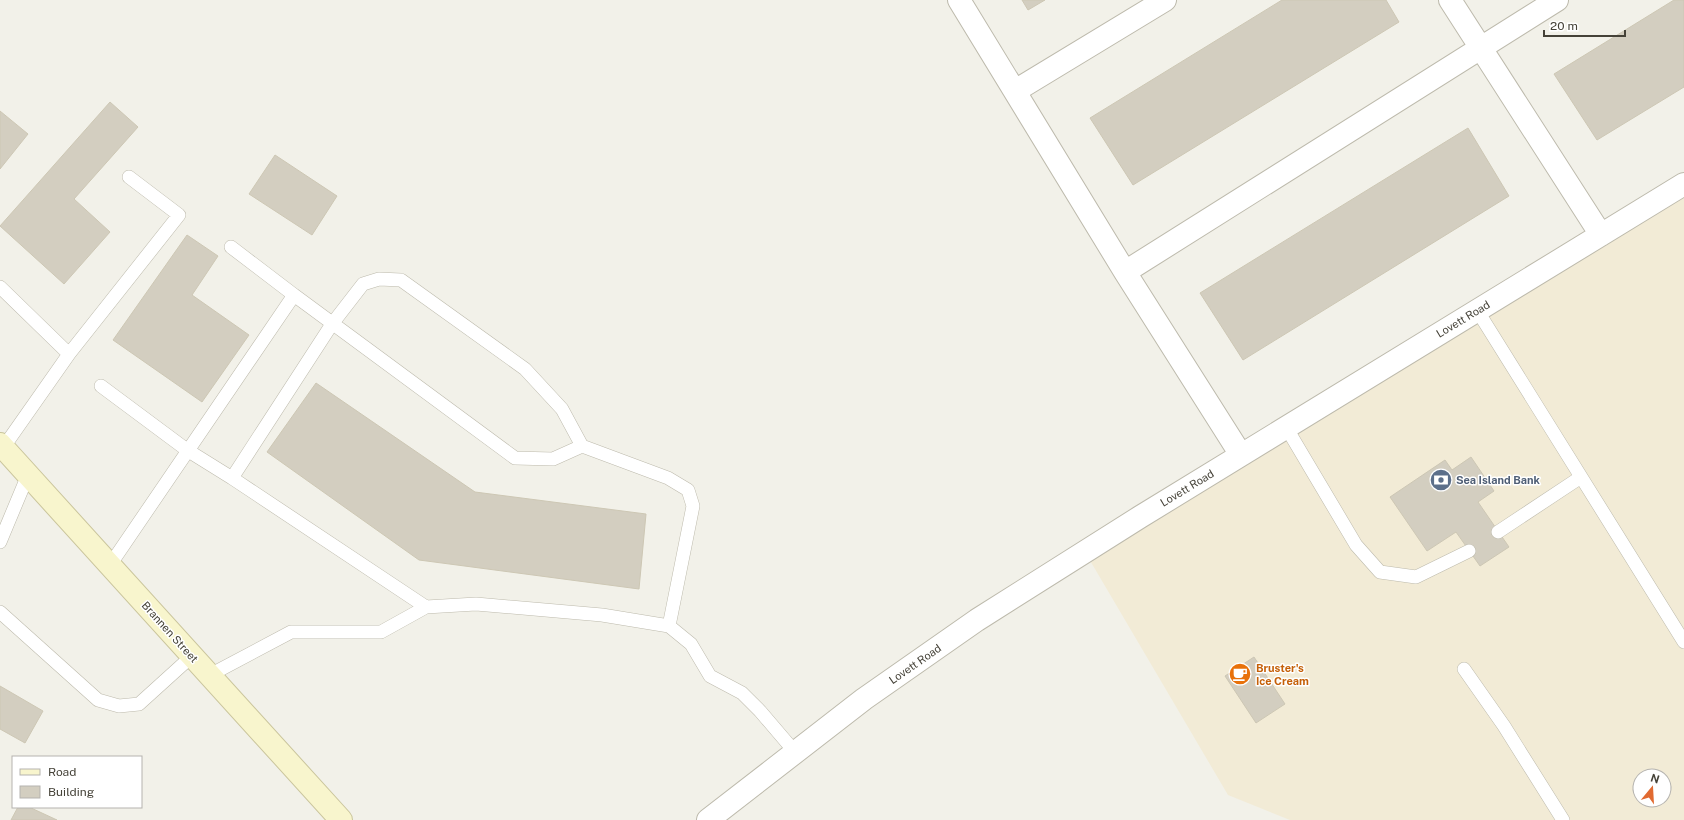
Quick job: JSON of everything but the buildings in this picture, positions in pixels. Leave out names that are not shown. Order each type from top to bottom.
[{"type":"street","points":[[959,0],[1125,272],[1241,455]]},
{"type":"street","points":[[1015,91],[1165,0]]},
{"type":"street","points":[[1450,0],[1601,235]]},
{"type":"street","points":[[1125,272],[1557,0]]},
{"type":"street","name":"Lovett Road","points":[[708,820],[864,699],[977,620],[1286,427],[1684,184]]},
{"type":"street","name":"Brannen Street","points":[[2,446],[341,820]]},
{"type":"lane","points":[[2,446],[70,354],[179,215],[129,177]]},
{"type":"lane","points":[[231,247],[332,324],[515,458],[553,459],[582,446]]},
{"type":"lane","points":[[232,478],[332,324],[363,284],[379,279],[401,280],[525,369],[562,409],[582,446],[668,478],[688,490],[693,506],[669,626]]},
{"type":"lane","points":[[0,287],[70,354]]},
{"type":"lane","points":[[110,565],[294,295]]},
{"type":"lane","points":[[1477,310],[1684,642]]},
{"type":"lane","points":[[101,386],[187,450],[232,478],[426,607]]},
{"type":"lane","points":[[1286,427],[1356,545],[1380,572],[1416,577],[1469,551]]},
{"type":"lane","points":[[0,542],[28,475]]},
{"type":"lane","points":[[1498,532],[1581,477]]},
{"type":"lane","points":[[210,675],[291,632],[381,632],[426,607],[476,604],[602,615],[669,626],[691,644],[710,676],[742,693],[760,711],[795,752]]},
{"type":"lane","points":[[0,612],[98,700],[119,706],[139,704],[192,656]]},
{"type":"lane","points":[[1464,669],[1504,726],[1563,820]]},
{"type":"shaded area","points":[[1684,184],[1684,820],[1290,820],[1228,795],[1085,552]]},
{"type":"place","name":"Sea Island Bank","points":[[1441,480]]},
{"type":"place","name":"Bruster's Ice Cream","points":[[1240,674]]}]
